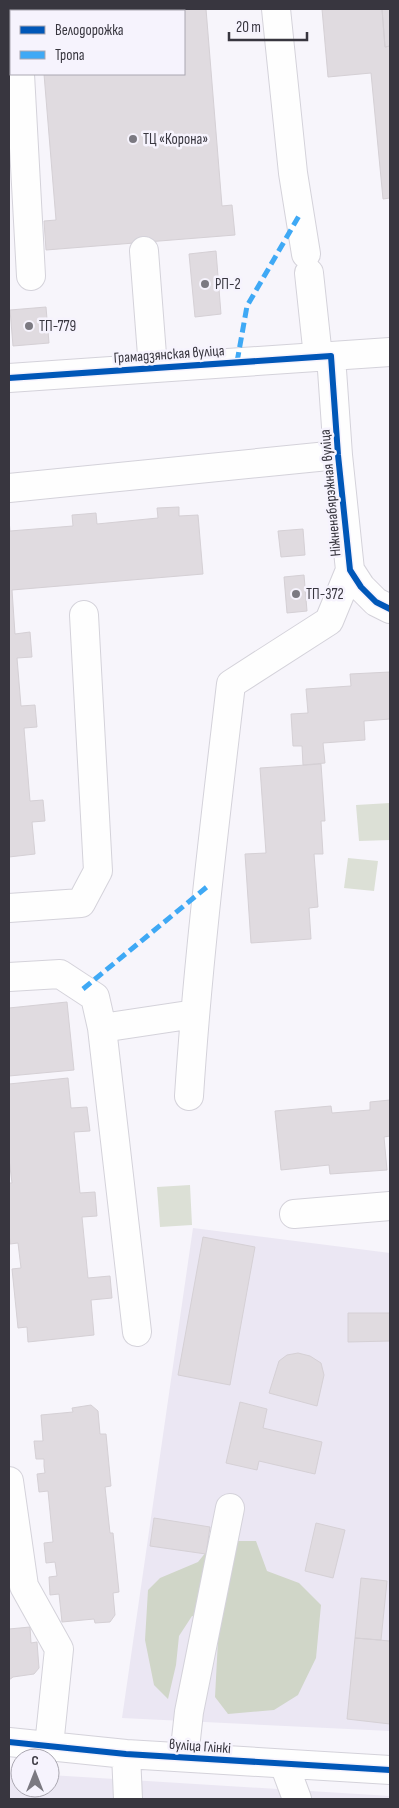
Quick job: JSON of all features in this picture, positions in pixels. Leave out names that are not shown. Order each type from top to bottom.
[{"type":"street","name":"Ніжненабярэжная вуліца","points":[[276,9],[293,173],[325,356],[350,570],[360,587],[376,602],[390,609]]},
{"type":"street","points":[[20,75],[31,276]]},
{"type":"street","points":[[144,251],[153,368]]},
{"type":"street","name":"Грамадзянская вуліца","points":[[9,378],[390,352]]},
{"type":"street","points":[[9,488],[338,455]]},
{"type":"street","points":[[189,1096],[195,1014],[231,684],[330,621],[350,570]]},
{"type":"street","points":[[9,908],[80,903],[98,871],[84,615]]},
{"type":"street","points":[[9,977],[60,974],[95,997],[102,1028],[137,1332]]},
{"type":"street","points":[[102,1028],[195,1014]]},
{"type":"street","points":[[294,1214],[390,1206]]},
{"type":"street","points":[[9,1481],[16,1587],[59,1649],[49,1746]]},
{"type":"street","points":[[184,1757],[189,1712],[230,1508]]},
{"type":"street","name":"вуліца Глінкі","points":[[9,1742],[126,1754],[390,1770]]},
{"type":"street","points":[[126,1754],[128,1799]]},
{"type":"street","points":[[284,1764],[297,1799]]},
{"type":"shaded area","points":[[390,803],[390,840],[359,841],[356,805]]},
{"type":"shaded area","points":[[348,858],[378,861],[374,891],[344,888]]},
{"type":"shaded area","points":[[190,1185],[192,1225],[160,1227],[157,1187]]},
{"type":"shaded area","points":[[193,1228],[390,1253],[390,1731],[122,1718]]},
{"type":"shaded area","points":[[215,1541],[256,1541],[267,1571],[299,1583],[321,1605],[316,1658],[298,1695],[274,1710],[228,1714],[215,1697],[219,1621],[192,1616],[179,1636],[176,1665],[168,1699],[154,1685],[145,1640],[148,1590],[160,1578],[198,1562]]},
{"type":"shaded area","points":[[9,1773],[10,1798],[60,1798],[60,1776],[390,1796],[390,1799],[9,1799]]},
{"type":"building","name":"ТЦ «Корона»","points":[[206,9],[222,206],[232,205],[235,235],[46,250],[44,221],[56,220],[44,75],[185,75],[185,10],[57,10]]},
{"type":"building","points":[[322,9],[382,9],[385,47],[390,46],[390,198],[383,199],[371,73],[328,77]]},
{"type":"building","points":[[382,9],[390,9],[390,46],[385,47]]},
{"type":"building","name":"РП-2","points":[[216,251],[221,314],[195,317],[189,254]]},
{"type":"building","name":"ТП-779","points":[[46,307],[49,343],[13,346],[10,310]]},
{"type":"building","points":[[179,507],[179,516],[198,515],[203,574],[12,590],[15,634],[30,632],[32,657],[17,658],[21,706],[35,705],[37,727],[24,728],[30,801],[43,800],[45,821],[32,822],[35,854],[9,857],[9,520],[10,531],[73,526],[72,515],[96,513],[97,524],[158,518],[157,508]]},
{"type":"building","points":[[303,529],[305,555],[281,557],[278,531]]},
{"type":"building","name":"ТП-372","points":[[304,575],[307,611],[287,613],[284,577]]},
{"type":"building","points":[[390,672],[390,719],[364,721],[365,740],[323,743],[325,763],[303,765],[302,746],[293,746],[291,714],[308,713],[306,689],[351,686],[350,674]]},
{"type":"building","points":[[321,764],[325,821],[321,821],[323,854],[314,854],[318,907],[309,908],[311,939],[251,943],[245,854],[266,853],[260,768]]},
{"type":"building","points":[[67,1002],[74,1070],[9,1076],[9,1008]]},
{"type":"building","points":[[68,1078],[71,1108],[87,1107],[90,1131],[74,1132],[80,1193],[95,1192],[97,1216],[82,1217],[88,1278],[110,1276],[112,1298],[91,1300],[94,1335],[28,1342],[27,1327],[18,1328],[12,1269],[21,1268],[18,1243],[10,1244],[9,1231],[9,1183],[12,1183],[9,1159],[9,1084]]},
{"type":"building","points":[[390,1100],[390,1136],[384,1137],[387,1170],[330,1174],[329,1165],[281,1170],[275,1111],[331,1106],[332,1113],[370,1110],[370,1102]]},
{"type":"building","points":[[203,1237],[255,1247],[230,1385],[178,1375]]},
{"type":"building","points":[[348,1313],[390,1313],[390,1341],[348,1342]]},
{"type":"building","points":[[298,1353],[310,1356],[321,1363],[324,1375],[317,1406],[269,1393],[279,1361],[287,1355]]},
{"type":"building","points":[[240,1402],[267,1409],[263,1428],[322,1442],[315,1474],[259,1461],[257,1470],[226,1463]]},
{"type":"building","points":[[91,1405],[98,1411],[100,1434],[106,1434],[111,1486],[105,1487],[110,1533],[113,1533],[119,1592],[113,1593],[115,1615],[110,1622],[95,1623],[94,1619],[62,1622],[59,1594],[50,1595],[49,1577],[57,1576],[55,1562],[46,1563],[44,1543],[53,1542],[48,1491],[39,1492],[37,1474],[45,1473],[44,1459],[36,1459],[34,1441],[43,1441],[41,1415],[73,1412],[72,1408]]},
{"type":"building","points":[[154,1518],[210,1527],[206,1554],[150,1546]]},
{"type":"building","points":[[316,1523],[345,1530],[333,1578],[305,1571]]},
{"type":"building","points":[[361,1578],[387,1581],[381,1640],[355,1638]]},
{"type":"building","points":[[30,1627],[31,1643],[37,1642],[39,1668],[34,1674],[13,1677],[9,1680],[9,1629]]},
{"type":"building","points":[[355,1638],[390,1641],[390,1724],[347,1719]]},
{"type":"marked path","points":[[237,362],[247,306],[300,214]]},
{"type":"marked path","points":[[83,989],[208,886]]},
{"type":"cycle path","points":[[9,378],[331,356],[338,455],[350,570],[361,587],[376,602],[390,609]]},
{"type":"cycle path","points":[[9,1742],[126,1754],[390,1770]]},
{"type":"place","name":"ТЦ «Корона»","points":[[133,139]]},
{"type":"place","name":"РП-2","points":[[205,284]]},
{"type":"place","name":"ТП-779","points":[[29,326]]},
{"type":"place","name":"ТП-372","points":[[296,594]]}]
